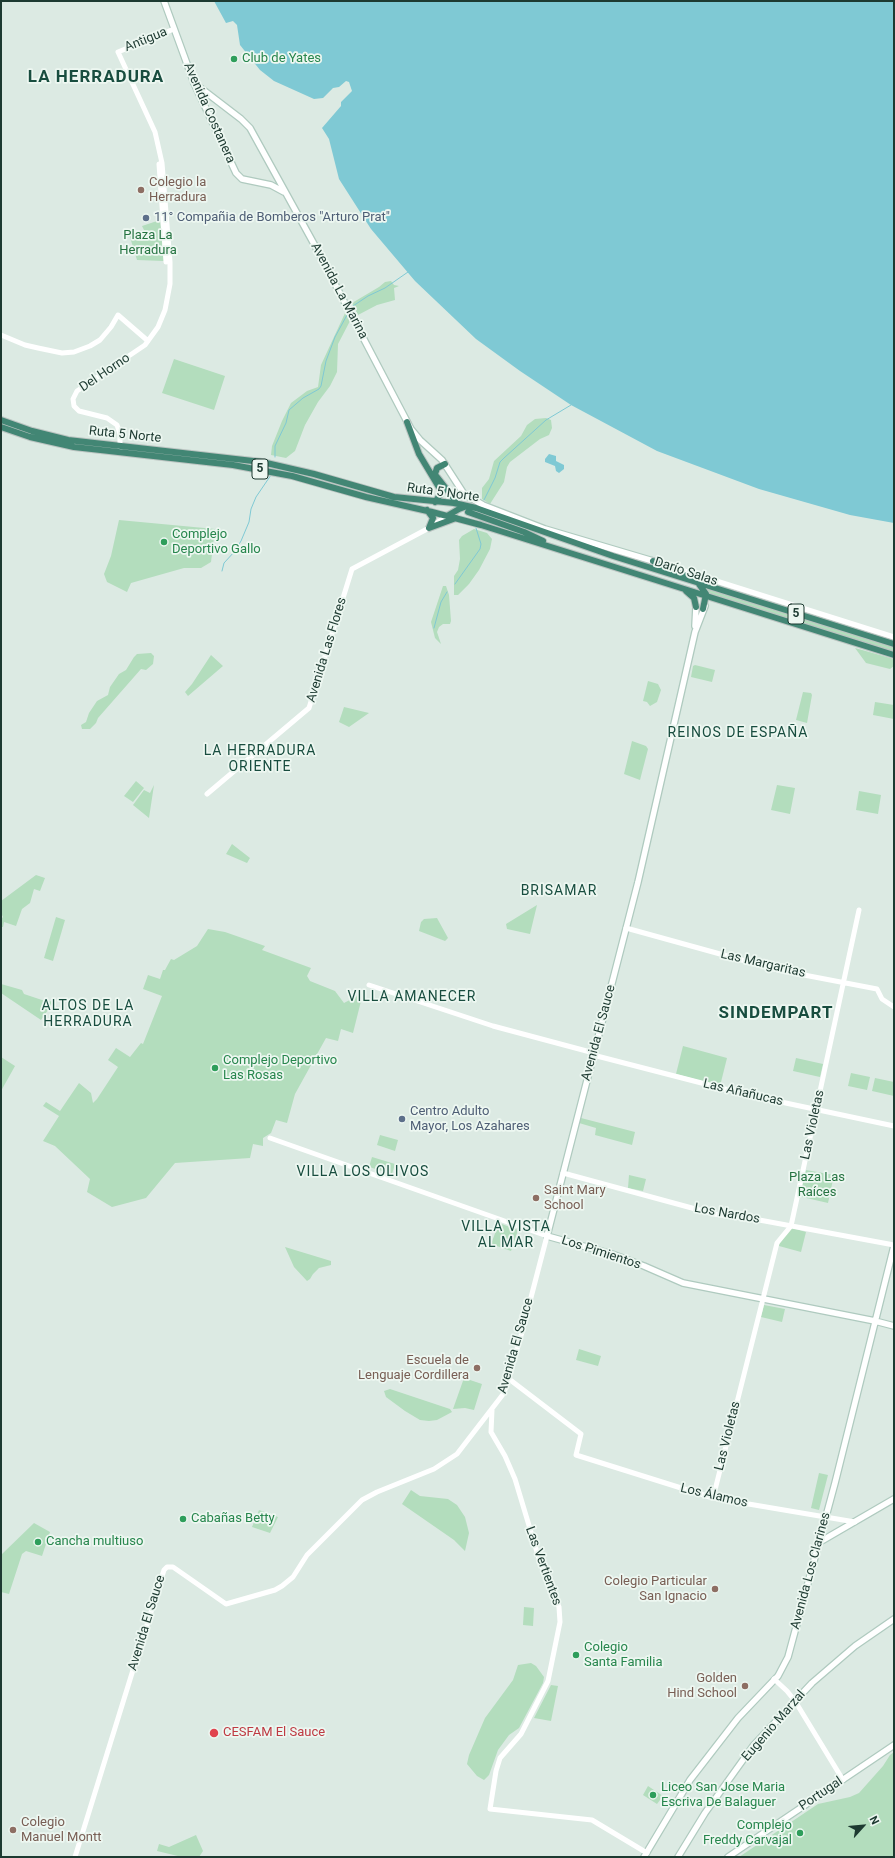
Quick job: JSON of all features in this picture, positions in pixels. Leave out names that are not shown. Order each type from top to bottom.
[{"type":"highway","name":"Ruta 5 Norte","points":[[1,420],[58,438],[120,450],[260,469],[300,478],[374,499],[427,510],[894,654]]},
{"type":"highway","points":[[407,422],[419,454],[440,489],[439,497],[435,502]]},
{"type":"highway","name":"Ruta 5 Norte","points":[[1,427],[56,444],[262,462],[314,474],[385,495],[435,502],[468,509],[542,529],[603,553],[894,644]]},
{"type":"highway","points":[[413,436],[435,474],[455,500]]},
{"type":"highway","points":[[435,474],[437,468],[445,464]]},
{"type":"highway","points":[[447,516],[459,509],[468,509],[524,532],[559,550]]},
{"type":"highway","points":[[427,510],[433,520],[429,528]]},
{"type":"highway","points":[[429,528],[447,520],[457,518]]},
{"type":"highway","points":[[653,561],[698,583],[704,589],[706,596],[704,607]]},
{"type":"highway","points":[[683,589],[694,598],[696,607]]},
{"type":"highway","points":[[704,607],[712,601],[719,600]]},
{"type":"main road","name":"Avenida Costanera","points":[[164,1],[194,83],[236,173],[242,179],[267,184],[285,194]]},
{"type":"main road","name":"Avenida La Marina","points":[[194,83],[246,123],[347,306],[407,422],[417,437],[445,464],[462,491],[479,504]]},
{"type":"main road","points":[[267,184],[273,182],[276,178]]},
{"type":"main road","name":"Darío Salas","points":[[479,504],[542,529],[653,561]]},
{"type":"main road","name":"Avenida El Sauce","points":[[695,632],[696,607]]},
{"type":"main road","name":"Avenida El Sauce","points":[[547,1236],[626,928],[695,632],[704,607]]},
{"type":"main road","name":"Los Pimientos","points":[[547,1236],[612,1254],[683,1283],[875,1320],[894,1326]]},
{"type":"main road","name":"Avenida Los Clarines","points":[[645,1855],[690,1780],[738,1718],[774,1679],[788,1657],[894,1246]]},
{"type":"main road","points":[[818,1543],[894,1499]]},
{"type":"main road","name":"Eugenio Marzal","points":[[678,1857],[704,1813],[753,1746],[794,1701],[840,1658],[894,1619]]},
{"type":"main road","name":"Portugal","points":[[728,1857],[894,1745]]},
{"type":"street","name":"Antigua","points":[[118,52],[174,29]]},
{"type":"street","name":"Del Horno","points":[[118,52],[155,132],[160,156],[167,297],[161,322],[148,341],[136,351],[77,391],[73,397],[73,404],[79,411],[107,418],[116,425],[120,434],[120,450]]},
{"type":"street","points":[[1,335],[25,345],[62,353],[74,352],[100,340],[111,327],[118,315],[148,341]]},
{"type":"street","name":"Avenida Las Flores","points":[[207,794],[309,708],[352,569],[429,528],[447,516]]},
{"type":"street","name":"Darío Salas","points":[[653,561],[894,637]]},
{"type":"street","name":"Las Violetas","points":[[713,1498],[777,1243],[791,1226],[859,910]]},
{"type":"street","name":"Las Margaritas","points":[[626,928],[764,966],[877,989],[885,1002],[894,1007]]},
{"type":"street","name":"Las Añañucas","points":[[369,985],[493,1026],[593,1054],[748,1095],[894,1126]]},
{"type":"street","name":"Los Pimientos","points":[[270,1138],[547,1236]]},
{"type":"street","name":"Los Nardos","points":[[563,1173],[702,1211],[791,1226],[894,1246]]},
{"type":"street","name":"Avenida El Sauce","points":[[75,1857],[164,1570],[169,1567],[173,1567],[226,1604],[278,1588],[293,1577],[307,1555],[358,1504],[377,1492],[434,1469],[457,1454],[504,1393],[547,1236]]},
{"type":"street","name":"Los Álamos","points":[[509,1379],[581,1434],[576,1455],[713,1498],[855,1522]]},
{"type":"street","name":"Las Vertientes","points":[[492,1410],[491,1432],[505,1456],[515,1479],[540,1562],[559,1607],[560,1622],[548,1681],[521,1734],[500,1758],[496,1771],[490,1809],[592,1820],[645,1855]]},
{"type":"street","points":[[774,1679],[787,1691],[794,1701],[843,1780]]},
{"type":"green space","name":"Plaza La Herradura","points":[[160,220],[164,261],[137,260],[129,234],[144,230],[142,226]]},
{"type":"green space","points":[[391,281],[394,285],[399,286],[394,288],[395,300],[377,305],[358,315],[352,303],[385,282]]},
{"type":"green space","points":[[346,311],[350,321],[338,344],[337,372],[330,386],[318,402],[305,425],[295,451],[286,458],[271,455],[272,446],[291,403],[307,391],[318,387],[321,365]]},
{"type":"green space","points":[[174,359],[225,376],[214,410],[162,393]]},
{"type":"green space","points":[[546,418],[551,420],[552,428],[549,435],[540,439],[510,462],[507,467],[504,482],[490,504],[482,499],[482,488],[489,479],[494,461],[521,436],[527,425],[535,419]]},
{"type":"green space","name":"Complejo Deportivo Gallo","points":[[119,520],[215,529],[211,562],[201,568],[184,568],[131,583],[127,592],[107,582],[104,574],[111,556]]},
{"type":"green space","points":[[474,529],[487,533],[492,539],[490,549],[479,570],[469,584],[458,595],[454,595],[454,576],[458,570],[460,559],[459,540],[462,536]]},
{"type":"green space","points":[[443,586],[446,586],[449,595],[451,621],[450,624],[443,624],[439,627],[437,632],[441,644],[435,638],[431,622]]},
{"type":"green space","points":[[705,588],[894,647],[894,652],[708,594]]},
{"type":"green space","points":[[855,648],[894,659],[894,666],[890,669],[866,663]]},
{"type":"green space","points":[[151,653],[154,656],[153,664],[146,670],[141,669],[90,729],[82,729],[81,725],[86,722],[89,713],[97,701],[108,695],[110,687],[119,674],[126,670],[134,657],[137,654]]},
{"type":"green space","points":[[211,655],[223,666],[188,696],[185,692]]},
{"type":"green space","points":[[695,665],[715,670],[712,682],[691,677],[693,666]]},
{"type":"green space","points":[[648,681],[658,684],[661,690],[657,702],[650,706],[647,702],[643,701]]},
{"type":"green space","points":[[803,692],[811,693],[812,695],[807,723],[796,720]]},
{"type":"green space","points":[[875,702],[894,705],[894,719],[873,715]]},
{"type":"green space","points":[[344,707],[369,713],[349,727],[339,722]]},
{"type":"green space","points":[[632,741],[646,746],[648,749],[640,780],[624,774]]},
{"type":"green space","points":[[136,781],[144,788],[133,802],[124,796]]},
{"type":"green space","points":[[154,785],[149,818],[133,805],[144,790],[150,793]]},
{"type":"green space","points":[[777,785],[795,788],[790,814],[771,810]]},
{"type":"green space","points":[[859,791],[881,795],[878,814],[856,810]]},
{"type":"green space","points":[[232,844],[250,858],[247,863],[226,854]]},
{"type":"green space","points":[[36,875],[45,878],[40,891],[34,889],[30,903],[22,909],[16,926],[4,922],[3,927],[1,927],[1,919],[3,917],[1,913],[1,901]]},
{"type":"green space","points":[[537,905],[530,934],[507,929],[506,924]]},
{"type":"green space","points":[[56,917],[65,920],[53,961],[44,958]]},
{"type":"green space","points":[[437,918],[448,938],[445,941],[419,931],[421,922],[424,919]]},
{"type":"green space","name":"Complejo Deportivo Las Rosas","points":[[208,929],[225,932],[265,946],[262,950],[311,968],[307,976],[310,981],[335,991],[344,1003],[363,993],[353,1033],[341,1029],[338,1041],[326,1038],[295,1094],[287,1123],[276,1120],[271,1133],[263,1138],[263,1146],[253,1144],[250,1158],[175,1163],[146,1198],[112,1207],[87,1192],[90,1179],[55,1146],[43,1141],[59,1116],[43,1106],[46,1102],[60,1111],[79,1083],[91,1093],[93,1103],[97,1099],[118,1067],[108,1060],[116,1048],[130,1057],[141,1043],[143,1044],[162,996],[143,989],[148,975],[160,979],[163,970],[165,970],[171,959],[174,960],[197,946]]},
{"type":"green space","points":[[1,984],[22,990],[24,994],[48,1002],[55,1000],[41,1020],[1,993]]},
{"type":"green space","points":[[683,1046],[727,1058],[720,1086],[676,1074]]},
{"type":"green space","points":[[1,1057],[15,1066],[1,1091]]},
{"type":"green space","points":[[796,1058],[823,1064],[820,1077],[793,1071]]},
{"type":"green space","points":[[851,1073],[870,1077],[867,1090],[848,1086]]},
{"type":"green space","points":[[875,1078],[894,1082],[894,1096],[872,1091]]},
{"type":"green space","points":[[581,1118],[635,1132],[632,1145],[595,1135],[596,1128],[579,1123]]},
{"type":"green space","points":[[380,1135],[398,1140],[395,1151],[377,1145]]},
{"type":"green space","points":[[372,1157],[395,1164],[392,1174],[369,1167]]},
{"type":"green space","name":"Plaza Las Raíces","points":[[806,1170],[834,1175],[828,1203],[802,1197],[800,1194]]},
{"type":"green space","points":[[629,1175],[646,1179],[643,1191],[628,1188]]},
{"type":"green space","points":[[499,1223],[518,1230],[511,1251],[491,1244]]},
{"type":"green space","points":[[792,1228],[806,1232],[801,1252],[779,1246],[780,1241]]},
{"type":"green space","points":[[285,1247],[331,1261],[331,1265],[319,1268],[307,1281],[294,1267]]},
{"type":"green space","points":[[764,1305],[785,1309],[782,1322],[761,1317]]},
{"type":"green space","points":[[579,1349],[601,1356],[598,1366],[576,1360]]},
{"type":"green space","points":[[464,1378],[482,1384],[474,1410],[465,1408],[453,1409]]},
{"type":"green space","points":[[390,1389],[450,1409],[452,1412],[437,1420],[420,1420],[386,1397],[384,1391]]},
{"type":"green space","points":[[819,1473],[828,1475],[819,1510],[811,1508]]},
{"type":"green space","points":[[411,1490],[420,1496],[448,1499],[457,1505],[465,1517],[469,1533],[465,1551],[454,1540],[402,1504]]},
{"type":"green space","points":[[259,1510],[278,1517],[270,1533],[252,1527]]},
{"type":"green space","points":[[34,1523],[50,1532],[42,1556],[26,1551],[22,1554],[9,1594],[1,1592],[1,1555]]},
{"type":"green space","points":[[524,1607],[534,1608],[533,1626],[523,1625]]},
{"type":"green space","points":[[531,1663],[536,1666],[544,1677],[543,1683],[519,1728],[509,1735],[498,1750],[489,1775],[484,1780],[477,1776],[467,1764],[469,1755],[485,1718],[513,1680],[518,1665]]},
{"type":"green space","points":[[551,1685],[558,1686],[551,1721],[534,1718]]},
{"type":"green space","points":[[894,1752],[894,1857],[739,1857],[818,1804],[850,1797],[859,1793]]},
{"type":"green space","name":"Liceo San Jose Maria Escriva De Balaguer","points":[[648,1786],[663,1796],[657,1804],[643,1795]]},
{"type":"green space","points":[[196,1835],[203,1851],[199,1857],[182,1857],[157,1851],[159,1844],[169,1847]]},
{"type":"water","points":[[214,1],[894,1],[894,523],[850,515],[759,489],[657,451],[571,405],[476,339],[415,281],[371,229],[339,179],[329,139],[322,128],[341,106],[341,102],[352,91],[349,82],[346,81],[339,87],[333,88],[323,98],[314,99],[274,81],[260,70],[240,45],[237,25],[233,21],[226,23]]},
{"type":"water","points":[[549,454],[556,456],[556,461],[564,465],[564,469],[559,473],[556,471],[555,466],[545,462],[545,459]]},
{"type":"waterway","points":[[353,306],[368,296],[385,288],[408,272]]},
{"type":"waterway","points":[[275,457],[275,446],[286,423],[289,410],[321,386],[326,361],[335,337],[347,315]]},
{"type":"waterway","points":[[484,500],[495,478],[500,462],[546,420],[571,405]]},
{"type":"waterway","points":[[222,571],[224,563],[235,551],[241,541],[249,522],[251,509],[256,497],[271,475]]},
{"type":"waterway","points":[[455,584],[480,549],[481,544],[476,528]]},
{"type":"waterway","points":[[434,628],[441,602],[447,592]]},
{"type":"place","name":"Club de Yates","points":[[234,59]]},
{"type":"place","name":"Colegio la Herradura","points":[[141,190]]},
{"type":"place","name":"11° Compañia de Bomberos \"Arturo Prat\"","points":[[146,218]]},
{"type":"place","name":"Complejo Deportivo Gallo","points":[[164,542]]},
{"type":"place","name":"Complejo Deportivo Las Rosas","points":[[215,1068]]},
{"type":"place","name":"Centro Adulto Mayor, Los Azahares","points":[[402,1119]]},
{"type":"place","name":"Saint Mary School","points":[[536,1198]]},
{"type":"place","name":"Escuela de Lenguaje Cordillera","points":[[477,1368]]},
{"type":"place","name":"Cabañas Betty","points":[[183,1519]]},
{"type":"place","name":"Cancha multiuso","points":[[38,1542]]},
{"type":"place","name":"Colegio Particular San Ignacio","points":[[715,1589]]},
{"type":"place","name":"Colegio Santa Familia","points":[[576,1655]]},
{"type":"place","name":"Golden Hind School","points":[[745,1686]]},
{"type":"place","name":"CESFAM El Sauce","points":[[214,1733]]},
{"type":"place","name":"Liceo San Jose Maria Escriva De Balaguer","points":[[653,1795]]},
{"type":"place","name":"Colegio Manuel Montt","points":[[13,1830]]},
{"type":"place","name":"Complejo Freddy Carvajal","points":[[800,1833]]},
{"type":"district","name":"LA HERRADURA","points":[[96,78]]},
{"type":"district","name":"REINOS DE ESPAÑA","points":[[738,733]]},
{"type":"district","name":"LA HERRADURA ORIENTE","points":[[260,760]]},
{"type":"district","name":"BRISAMAR","points":[[559,891]]},
{"type":"district","name":"VILLA AMANECER","points":[[412,997]]},
{"type":"district","name":"ALTOS DE LA HERRADURA","points":[[88,1014]]},
{"type":"district","name":"SINDEMPART","points":[[776,1014]]},
{"type":"district","name":"VILLA LOS OLIVOS","points":[[363,1172]]},
{"type":"district","name":"VILLA VISTA AL MAR","points":[[506,1236]]}]
